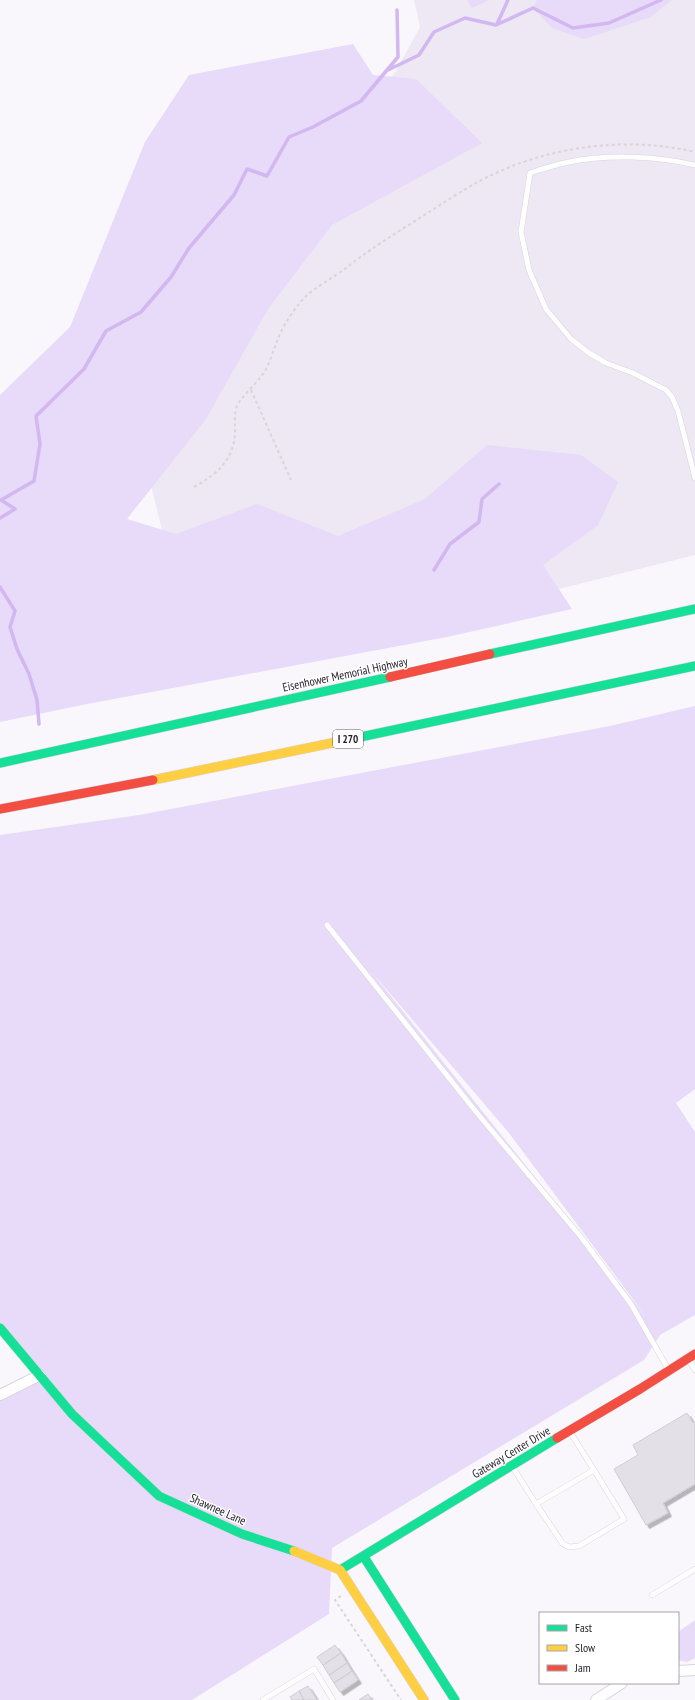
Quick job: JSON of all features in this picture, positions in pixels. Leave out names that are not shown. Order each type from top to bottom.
[{"type":"main road","name":"Eisenhower Memorial Highway","points":[[0,763],[695,609]]},
{"type":"main road","name":"I 270","points":[[0,809],[148,782],[695,666]]},
{"type":"main road","name":"Shawnee Lane","points":[[0,1328],[72,1414],[159,1496],[242,1534],[296,1552],[340,1570]]},
{"type":"main road","name":"Gateway Center Drive","points":[[340,1570],[364,1557],[692,1356]]},
{"type":"main road","points":[[364,1557],[455,1700]]},
{"type":"main road","points":[[340,1570],[424,1700]]},
{"type":"street","points":[[0,1395],[40,1375]]},
{"type":"street","points":[[679,1671],[695,1670]]},
{"type":"street","points":[[596,1700],[620,1684]]},
{"type":"lane","points":[[695,165],[656,159],[605,158],[569,162],[530,172],[521,232],[529,270],[546,309],[570,339],[606,363],[633,373],[666,390],[672,398],[678,411],[695,478]]},
{"type":"lane","points":[[327,925],[472,1107],[581,1237],[632,1304],[669,1370]]},
{"type":"lane","points":[[692,1356],[695,1370]]},
{"type":"lane","points":[[512,1465],[563,1544],[569,1547],[579,1546],[624,1519],[570,1431]]},
{"type":"lane","points":[[536,1504],[594,1470]]},
{"type":"lane","points":[[652,1595],[695,1569]]},
{"type":"lane","points":[[263,1700],[314,1669],[332,1700]]},
{"type":"path","points":[[194,487],[209,479],[225,464],[234,446],[235,416],[238,404],[266,370],[277,338],[288,320],[305,297],[336,276],[365,252],[477,182],[514,165],[573,149],[609,145],[645,144],[695,152]]},
{"type":"path","points":[[251,389],[291,480]]},
{"type":"shaded area","points":[[414,0],[695,0],[695,555],[199,679],[140,441],[303,217],[397,69],[420,27]]},
{"type":"shaded area","points":[[467,0],[489,0],[472,8]]},
{"type":"shaded area","points":[[537,0],[672,0],[651,17],[584,39],[552,28],[533,8]]},
{"type":"shaded area","points":[[353,44],[373,75],[416,79],[482,143],[332,225],[268,309],[206,419],[127,519],[176,534],[257,504],[338,536],[425,499],[487,445],[581,455],[618,482],[598,525],[543,565],[572,609],[447,637],[82,705],[0,722],[0,395],[70,327],[145,142],[189,75]]},
{"type":"shaded area","points":[[695,706],[695,1089],[676,1103],[695,1132],[695,1315],[660,1335],[644,1360],[332,1548],[329,1614],[192,1700],[0,1700],[0,1395],[39,1375],[0,1328],[0,835],[139,815],[610,726]],"holes":[[[370,970],[509,1133],[647,1318]]]},
{"type":"shaded area","points":[[695,1620],[695,1658],[687,1662],[679,1660],[679,1631]]},
{"type":"building","points":[[687,1413],[693,1423],[695,1422],[695,1484],[663,1503],[668,1513],[646,1525],[614,1469],[638,1455],[633,1445]]},
{"type":"building","points":[[335,1645],[341,1653],[323,1665],[317,1657]]},
{"type":"building","points":[[341,1653],[347,1663],[329,1675],[323,1665]]},
{"type":"building","points":[[347,1663],[352,1671],[334,1683],[329,1675]]},
{"type":"building","points":[[352,1671],[358,1680],[340,1692],[334,1683]]},
{"type":"building","points":[[308,1686],[317,1700],[304,1700],[299,1691]]},
{"type":"building","points":[[299,1691],[304,1700],[292,1700],[290,1697]]},
{"type":"building","points":[[368,1694],[372,1700],[359,1700]]},
{"type":"waterway","points":[[497,24],[508,0]]},
{"type":"waterway","points":[[388,70],[419,55],[434,32],[465,18],[496,25],[533,8],[573,28],[609,23],[661,0]]},
{"type":"waterway","points":[[0,518],[15,509],[1,500],[34,481],[40,444],[36,416],[84,369],[106,331],[141,312],[171,277],[189,248],[234,195],[247,169],[267,176],[289,137],[313,127],[361,101],[398,57],[397,10]]},
{"type":"waterway","points":[[434,570],[450,544],[479,522],[482,499],[499,484]]},
{"type":"waterway","points":[[0,587],[15,611],[10,627],[17,649],[29,674],[37,700],[39,724]]},
{"type":"traffic: fast","points":[[490,654],[695,609]]},
{"type":"traffic: fast","points":[[351,739],[695,666]]},
{"type":"traffic: fast","points":[[0,763],[390,677]]},
{"type":"traffic: fast","points":[[0,1328],[72,1414],[159,1496],[242,1534],[294,1551]]},
{"type":"traffic: fast","points":[[340,1570],[557,1438]]},
{"type":"traffic: fast","points":[[364,1557],[455,1700]]},
{"type":"traffic: slow","points":[[153,780],[351,739]]},
{"type":"traffic: slow","points":[[294,1551],[340,1570],[424,1700]]},
{"type":"traffic: jam","points":[[390,677],[490,654]]},
{"type":"traffic: jam","points":[[0,809],[153,780]]},
{"type":"traffic: jam","points":[[557,1438],[640,1389],[695,1354]]}]
